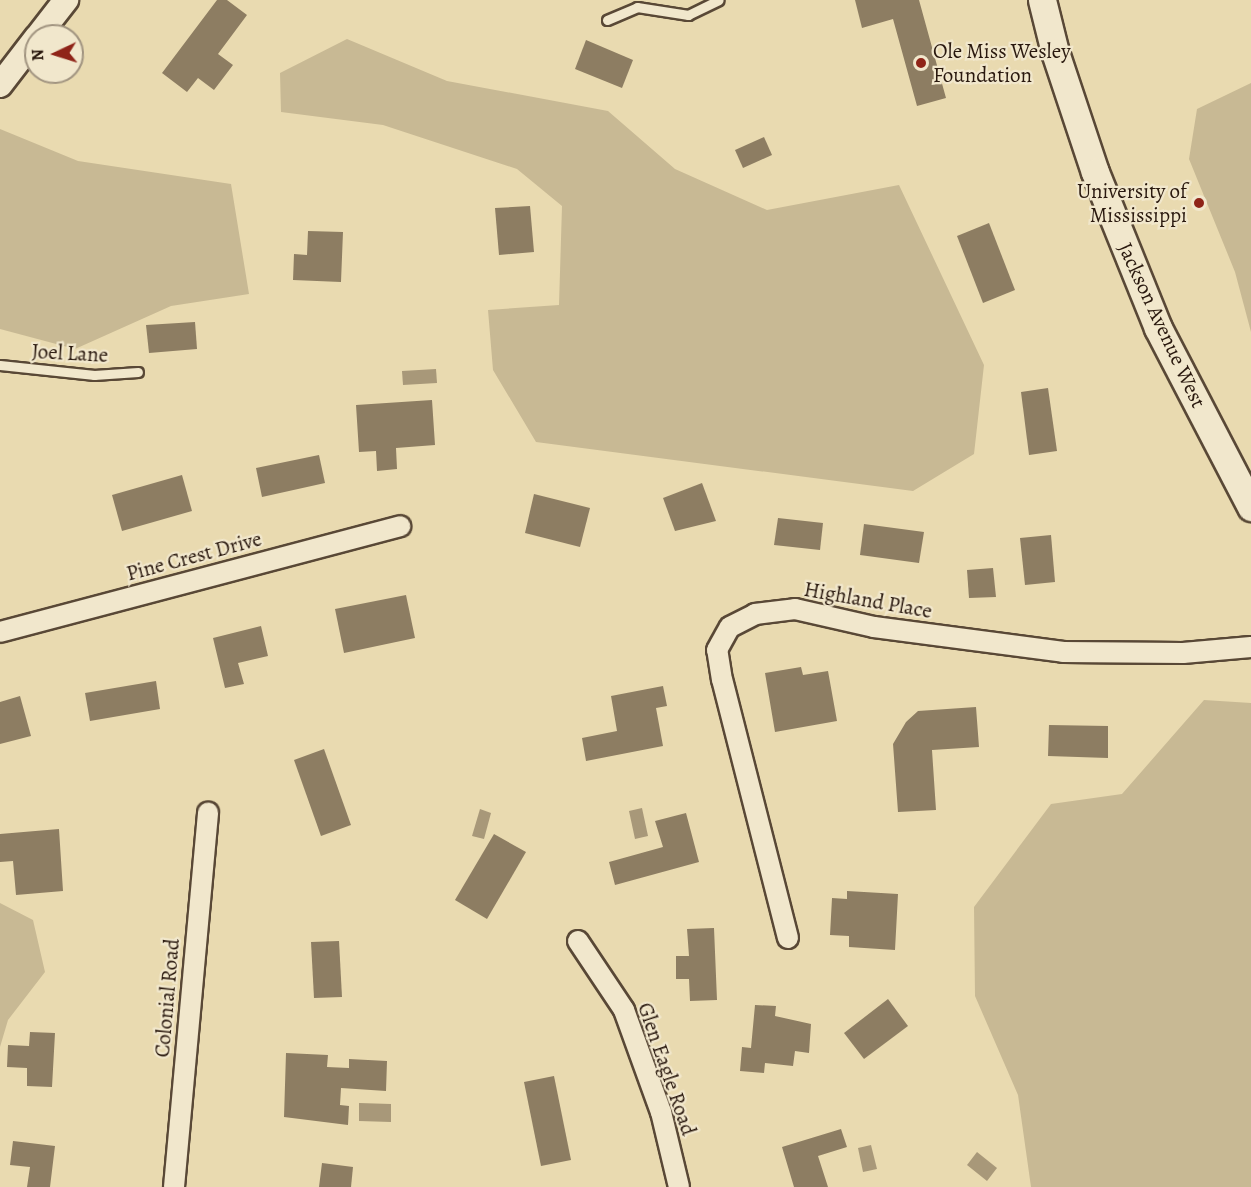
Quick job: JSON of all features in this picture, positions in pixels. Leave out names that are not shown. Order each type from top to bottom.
[{"type":"main road","name":"Jackson Avenue West","points":[[1042,0],[1054,52],[1095,172],[1158,328],[1251,507]]},
{"type":"street","points":[[47,24],[66,0]]},
{"type":"street","points":[[0,85],[24,54]]},
{"type":"street","name":"Pine Crest Drive","points":[[0,632],[400,526]]},
{"type":"street","name":"Highland Place","points":[[788,939],[718,660],[717,650],[730,627],[755,614],[795,609],[874,627],[1063,652],[1183,653],[1251,646]]},
{"type":"street","name":"Colonial Road","points":[[174,1187],[208,813]]},
{"type":"street","name":"Glen Eagle Road","points":[[579,941],[624,1010],[661,1112],[679,1187]]},
{"type":"lane","points":[[607,20],[637,7],[688,15],[719,0]]},
{"type":"lane","name":"Joel Lane","points":[[0,365],[94,375],[138,372]]},
{"type":"shaded area","points":[[347,39],[447,81],[608,111],[675,169],[767,210],[899,185],[984,365],[974,454],[913,491],[536,442],[493,370],[488,310],[559,305],[562,206],[517,169],[383,125],[281,112],[280,73]]},
{"type":"shaded area","points":[[1251,83],[1251,332],[1235,272],[1189,159],[1197,109]]},
{"type":"shaded area","points":[[0,129],[78,161],[231,184],[249,294],[171,306],[75,349],[0,329]]},
{"type":"shaded area","points":[[436,369],[437,383],[403,385],[402,371]]},
{"type":"shaded area","points":[[1204,700],[1251,703],[1251,1187],[1031,1187],[1018,1095],[975,996],[974,907],[1051,804],[1122,794]]},
{"type":"shaded area","points":[[642,808],[648,836],[635,839],[629,811]]},
{"type":"shaded area","points":[[480,809],[491,813],[484,839],[472,836]]},
{"type":"shaded area","points":[[0,903],[33,920],[45,972],[8,1020],[0,1047]]},
{"type":"shaded area","points":[[359,1103],[391,1104],[391,1122],[359,1121]]},
{"type":"shaded area","points":[[871,1145],[877,1169],[863,1172],[858,1148]]},
{"type":"shaded area","points":[[977,1152],[997,1168],[987,1181],[967,1165]]},
{"type":"building","points":[[217,0],[227,0],[247,15],[218,54],[233,65],[214,90],[198,78],[187,92],[162,73]]},
{"type":"building","name":"Ole Miss Wesley Foundation","points":[[855,0],[919,0],[946,98],[917,106],[893,19],[862,28]]},
{"type":"building","points":[[586,40],[633,60],[622,88],[575,69]]},
{"type":"building","points":[[764,137],[772,155],[743,168],[735,150]]},
{"type":"building","points":[[530,206],[534,252],[499,255],[495,208]]},
{"type":"building","points":[[989,223],[1015,290],[983,303],[957,236]]},
{"type":"building","points":[[308,231],[343,232],[341,282],[293,280],[294,254],[307,255]]},
{"type":"building","points":[[195,322],[197,349],[149,353],[146,325]]},
{"type":"building","points":[[1048,388],[1057,451],[1029,455],[1021,392]]},
{"type":"building","points":[[432,400],[435,445],[396,448],[397,469],[377,471],[376,451],[359,452],[356,405]]},
{"type":"building","points":[[319,455],[325,483],[262,497],[256,468]]},
{"type":"building","points":[[182,475],[192,511],[122,531],[112,495]]},
{"type":"building","points":[[702,483],[716,521],[675,531],[663,498]]},
{"type":"building","points":[[534,494],[590,508],[580,547],[525,533]]},
{"type":"building","points":[[778,518],[823,523],[820,550],[774,545]]},
{"type":"building","points":[[864,524],[924,532],[919,563],[860,555]]},
{"type":"building","points":[[1051,535],[1055,582],[1025,585],[1020,538]]},
{"type":"building","points":[[993,568],[996,597],[969,598],[967,570]]},
{"type":"building","points":[[406,595],[415,638],[344,653],[335,609]]},
{"type":"building","points":[[261,626],[268,656],[238,663],[244,684],[225,688],[213,638]]},
{"type":"building","points":[[801,667],[803,675],[828,671],[837,721],[775,732],[765,673]]},
{"type":"building","points":[[156,681],[160,709],[90,721],[85,693]]},
{"type":"building","points":[[663,686],[667,706],[656,708],[663,746],[586,761],[582,738],[617,731],[611,696]]},
{"type":"building","points":[[20,696],[31,736],[0,744],[0,702]]},
{"type":"building","points":[[976,707],[979,747],[932,750],[936,810],[898,812],[893,744],[906,722],[918,711]]},
{"type":"building","points":[[1049,725],[1108,726],[1108,758],[1048,756]]},
{"type":"building","points":[[324,749],[351,825],[321,836],[294,760]]},
{"type":"building","points":[[686,813],[699,862],[615,885],[609,862],[663,847],[655,821]]},
{"type":"building","points":[[59,829],[63,891],[16,895],[13,861],[0,862],[0,834]]},
{"type":"building","points":[[494,834],[526,852],[487,919],[455,900]]},
{"type":"building","points":[[847,891],[898,894],[895,950],[849,947],[849,936],[830,935],[832,898],[847,899]]},
{"type":"building","points":[[714,928],[717,1000],[690,1001],[689,979],[676,979],[676,956],[689,956],[687,929]]},
{"type":"building","points":[[339,941],[342,997],[314,998],[311,942]]},
{"type":"building","points":[[888,999],[908,1026],[864,1059],[844,1033]]},
{"type":"building","points":[[755,1005],[776,1006],[775,1016],[811,1024],[809,1053],[795,1051],[793,1066],[765,1063],[764,1073],[740,1071],[742,1047],[751,1048]]},
{"type":"building","points":[[30,1032],[55,1033],[52,1087],[27,1086],[27,1068],[7,1067],[8,1045],[29,1046]]},
{"type":"building","points":[[286,1053],[328,1055],[327,1067],[349,1068],[349,1059],[387,1061],[386,1091],[341,1088],[340,1105],[349,1106],[348,1125],[284,1117]]},
{"type":"building","points":[[554,1076],[571,1160],[541,1166],[524,1082]]},
{"type":"building","points":[[841,1129],[847,1147],[818,1156],[828,1187],[794,1187],[782,1147]]},
{"type":"building","points":[[13,1141],[55,1146],[50,1187],[27,1187],[30,1167],[10,1165]]},
{"type":"building","points":[[322,1163],[353,1167],[351,1187],[319,1187]]},
{"type":"place","name":"Ole Miss Wesley Foundation","points":[[921,63]]},
{"type":"place","name":"University of Mississippi","points":[[1199,203]]}]
